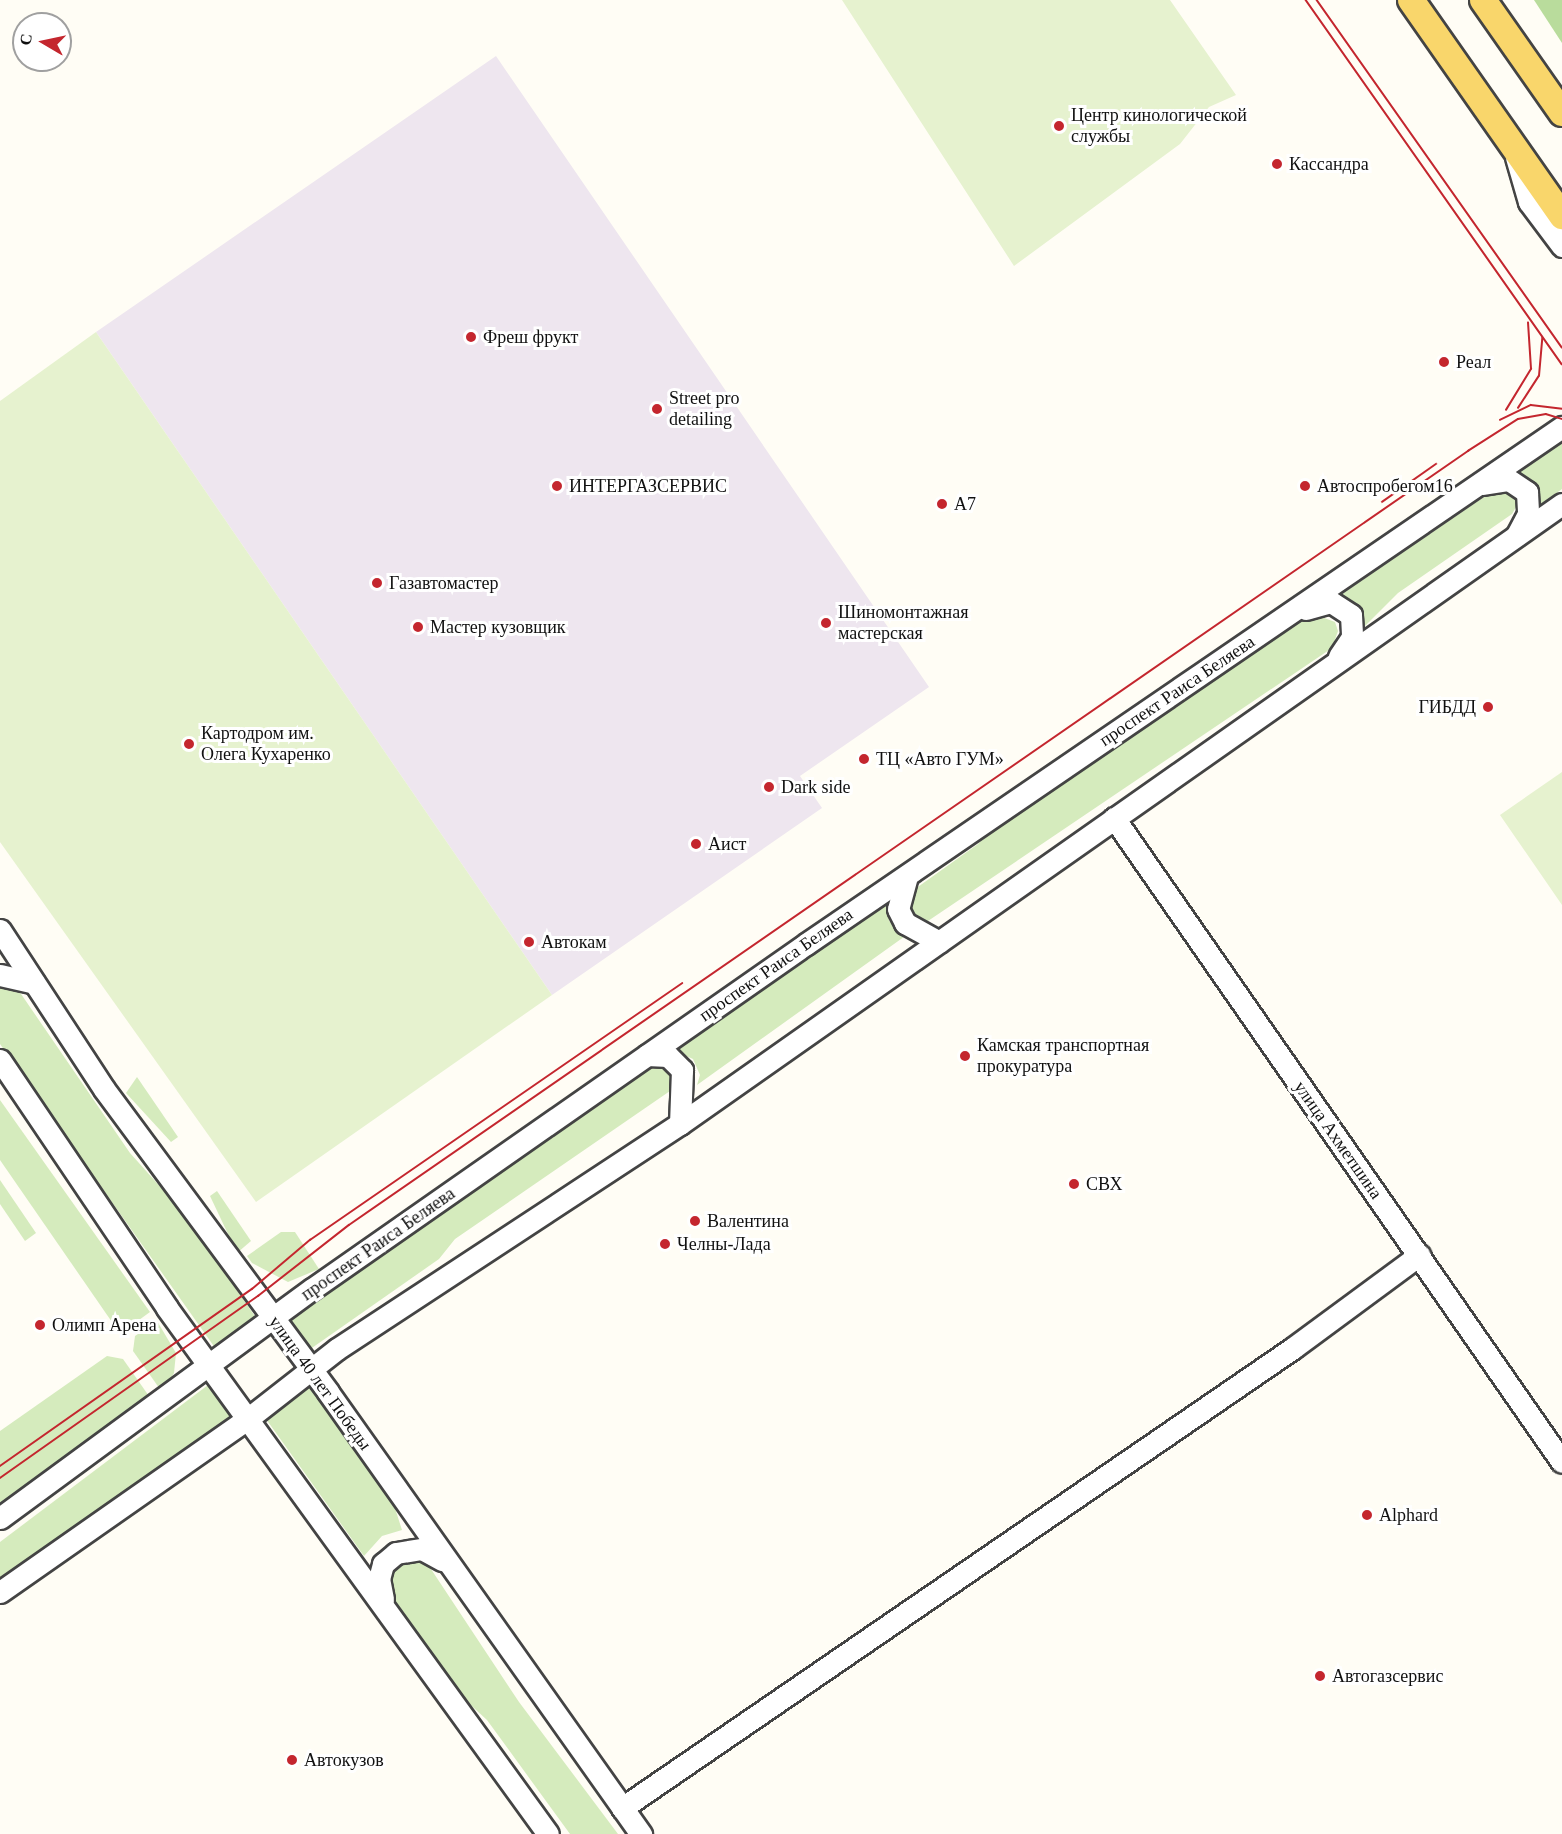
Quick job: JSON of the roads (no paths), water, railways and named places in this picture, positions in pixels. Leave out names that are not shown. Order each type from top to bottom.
[{"type":"main road","points":[[1411,0],[1562,216]]},
{"type":"main road","points":[[1424,0],[1435,35]]},
{"type":"main road","points":[[1483,0],[1562,113]]},
{"type":"street","points":[[1512,145],[1529,202],[1562,246]]},
{"type":"street","name":"проспект Раиса Беляева","points":[[0,1518],[647,1055],[1562,427]]},
{"type":"street","points":[[1479,485],[1509,480],[1527,492],[1528,514],[1515,538]]},
{"type":"street","points":[[0,1592],[250,1418],[311,1369],[680,1124],[1562,504]]},
{"type":"street","points":[[1297,611],[1331,602],[1351,615],[1352,637],[1335,662]]},
{"type":"street","name":"улица Ахметшина","points":[[1114,818],[1562,1462]]},
{"type":"street","points":[[907,876],[898,909],[905,922],[939,942]]},
{"type":"street","name":"улица 40 лет Победы","points":[[0,930],[141,1141],[311,1369],[443,1560],[641,1834]]},
{"type":"street","points":[[0,975],[34,983]]},
{"type":"street","points":[[647,1055],[668,1056],[682,1070],[680,1124]]},
{"type":"street","points":[[0,1060],[212,1367],[548,1834]]},
{"type":"street","points":[[622,1808],[1293,1348],[1419,1255]]},
{"type":"street","points":[[385,1605],[379,1579],[383,1564],[396,1552],[422,1549],[443,1560]]},
{"type":"tram line","points":[[1306,0],[1562,364]]},
{"type":"tram line","points":[[1317,0],[1562,347]]},
{"type":"tram line","points":[[1506,410],[1531,369],[1528,323]]},
{"type":"tram line","points":[[1518,408],[1539,376],[1542,338]]},
{"type":"tram line","points":[[1500,420],[1531,405],[1562,409]]},
{"type":"tram line","points":[[0,1478],[258,1296],[349,1225],[1468,451],[1518,419],[1546,414],[1562,419]]},
{"type":"tram line","points":[[1382,502],[1436,464]]},
{"type":"tram line","points":[[0,1466],[252,1289],[310,1240],[682,983]]},
{"type":"place","name":"Центр кинологической службы","points":[[1059,126]]},
{"type":"place","name":"Кассандра","points":[[1277,164]]},
{"type":"place","name":"Фреш фрукт","points":[[471,337]]},
{"type":"place","name":"Реал","points":[[1444,362]]},
{"type":"place","name":"Street pro detailing","points":[[657,409]]},
{"type":"place","name":"ИНТЕРГАЗСЕРВИС","points":[[557,486]]},
{"type":"place","name":"Автоспробегом16","points":[[1305,486]]},
{"type":"place","name":"А7","points":[[942,504]]},
{"type":"place","name":"Газавтомастер","points":[[377,583]]},
{"type":"place","name":"Шиномонтажная мастерская","points":[[826,623]]},
{"type":"place","name":"Мастер кузовщик","points":[[418,627]]},
{"type":"place","name":"ГИБДД","points":[[1488,707]]},
{"type":"place","name":"Картодром им. Олега Кухаренко","points":[[189,744]]},
{"type":"place","name":"ТЦ «Авто ГУМ»","points":[[864,759]]},
{"type":"place","name":"Dark side","points":[[769,787]]},
{"type":"place","name":"Аист","points":[[696,844]]},
{"type":"place","name":"Автокам","points":[[529,942]]},
{"type":"place","name":"Камская транспортная прокуратура","points":[[965,1056]]},
{"type":"place","name":"СВХ","points":[[1074,1184]]},
{"type":"place","name":"Валентина","points":[[695,1221]]},
{"type":"place","name":"Челны-Лада","points":[[665,1244]]},
{"type":"place","name":"Олимп Арена","points":[[40,1325]]},
{"type":"place","name":"Alphard","points":[[1367,1515]]},
{"type":"place","name":"Автогазсервис","points":[[1320,1676]]},
{"type":"place","name":"Автокузов","points":[[292,1760]]}]
